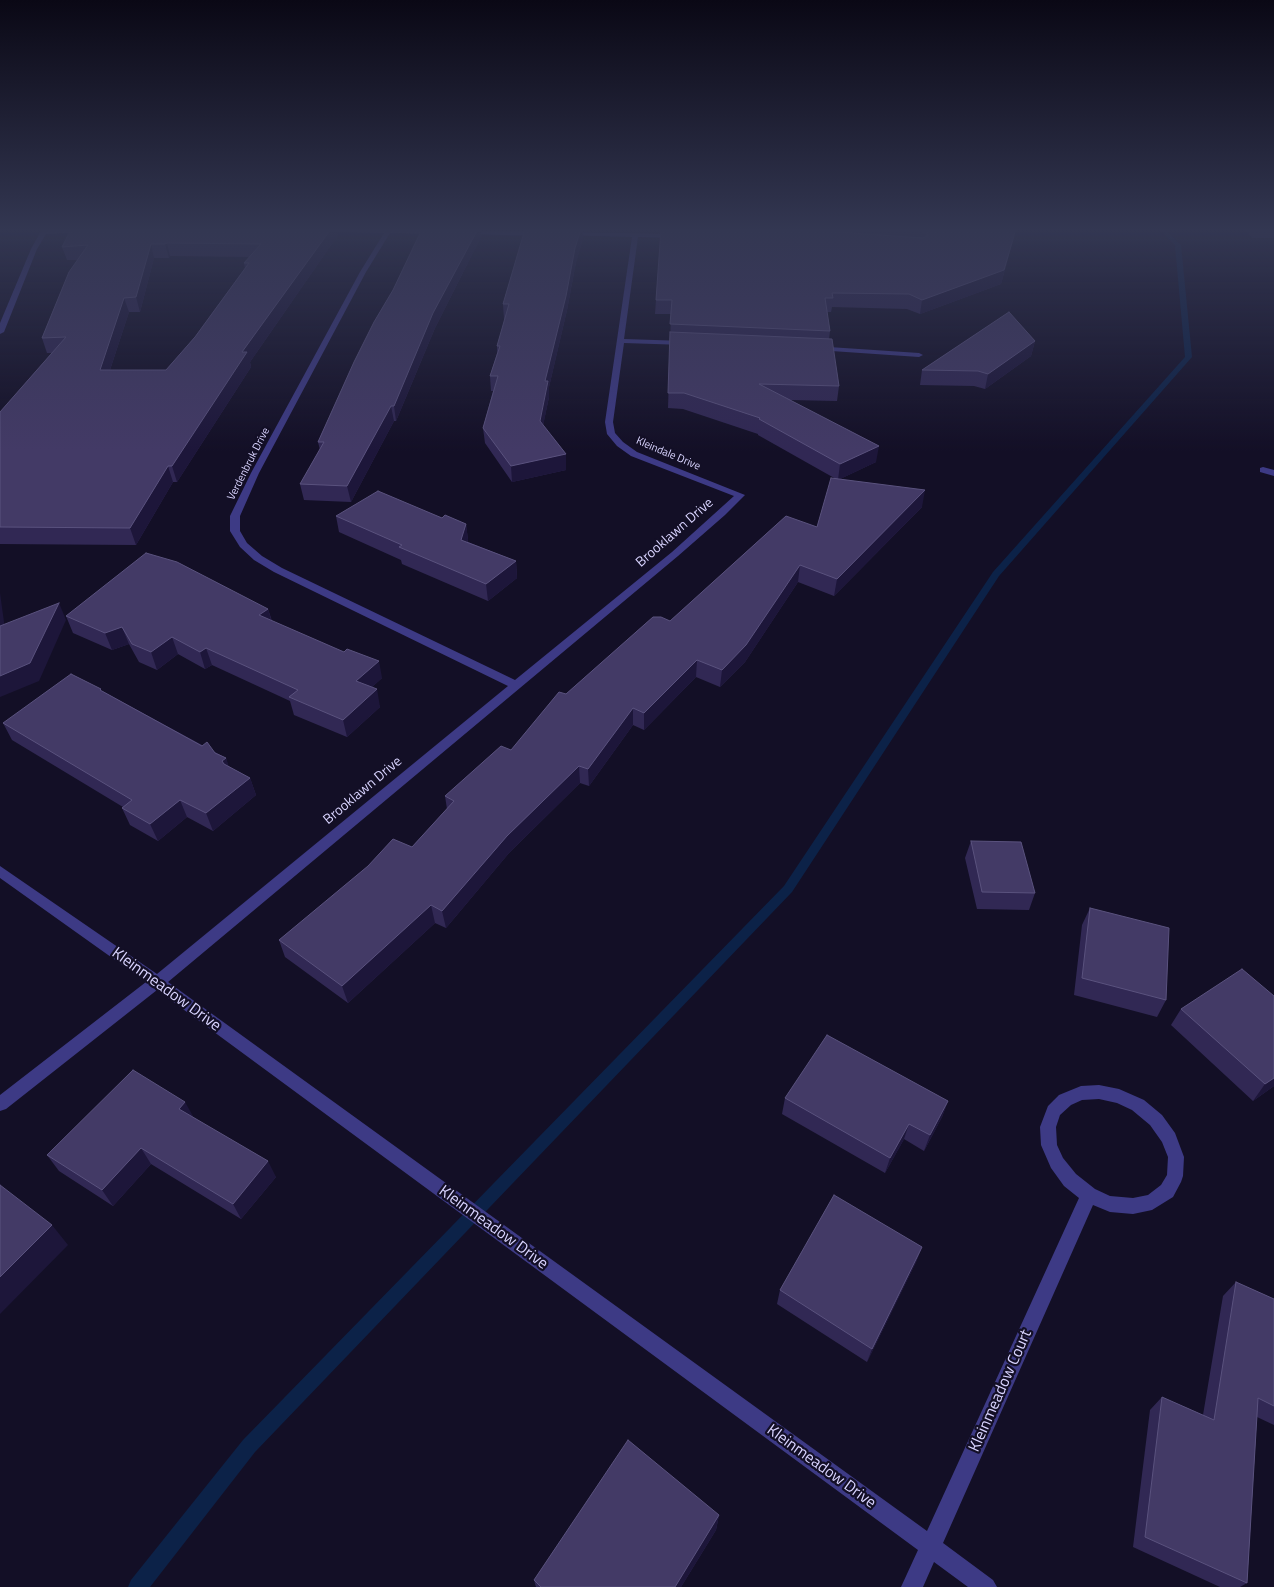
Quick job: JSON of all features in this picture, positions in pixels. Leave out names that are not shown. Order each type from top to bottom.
[{"type":"street","points":[[0,332],[12,303]]},
{"type":"street","name":"Verdenbruk Drive","points":[[346,303],[255,473],[235,516],[235,531],[243,545],[258,558],[278,570],[515,685]]},
{"type":"street","name":"Kleindale Drive","points":[[625,303],[609,422],[611,434],[620,444],[634,454],[740,495]]},
{"type":"street","points":[[620,341],[698,343]]},
{"type":"street","points":[[807,347],[919,356]]},
{"type":"street","points":[[1263,470],[1274,473]]},
{"type":"street","name":"Brooklawn Drive","points":[[0,1104],[157,982],[675,554],[740,495]]},
{"type":"street","name":"Kleinmeadow Drive","points":[[0,871],[157,982],[986,1587]]},
{"type":"street","points":[[1099,1092],[1119,1096],[1138,1105],[1156,1120],[1169,1138],[1176,1157],[1175,1176],[1167,1191],[1152,1202],[1133,1206],[1110,1204],[1089,1194],[1070,1180],[1057,1163],[1049,1145],[1048,1127],[1054,1111],[1065,1100],[1081,1093],[1099,1092]]},
{"type":"street","name":"Kleinmeadow Court","points":[[912,1587],[1089,1194]]},
{"type":"building","points":[[56,303],[122,303],[100,370],[166,370],[195,337],[220,303],[277,303],[242,352],[247,352],[172,466],[168,466],[130,528],[0,527],[0,412],[66,337],[42,338]]},
{"type":"building","points":[[385,303],[438,303],[394,406],[391,406],[347,486],[300,484],[324,442],[318,442],[374,322]]},
{"type":"building","points":[[564,303],[545,381],[548,381],[540,421],[566,454],[511,466],[483,428],[498,376],[490,376],[500,346],[497,346],[509,304],[503,304]]},
{"type":"building","points":[[672,303],[826,303],[830,331],[670,324]]},
{"type":"building","points":[[1009,312],[1035,341],[988,374],[978,371],[922,370]]},
{"type":"building","points":[[670,332],[832,339],[839,386],[759,384],[879,446],[840,464],[760,418],[684,393],[668,393]]},
{"type":"building","points":[[831,478],[925,490],[837,579],[800,565],[746,645],[722,670],[697,660],[644,713],[633,708],[588,769],[579,766],[507,836],[442,911],[431,905],[342,986],[279,940],[368,866],[393,839],[412,847],[454,801],[445,796],[501,746],[511,750],[559,692],[566,694],[653,617],[661,617],[670,621],[786,516],[817,527]]},
{"type":"building","points":[[378,491],[442,518],[445,515],[466,524],[461,540],[516,561],[486,584],[399,547],[402,545],[336,516]]},
{"type":"building","points":[[146,553],[177,562],[268,609],[259,615],[344,652],[347,649],[379,661],[356,681],[377,689],[343,720],[289,697],[298,690],[206,648],[200,652],[172,637],[151,652],[132,644],[122,627],[105,633],[66,616]]},
{"type":"building","points":[[59,603],[30,663],[0,676],[0,626]]},
{"type":"building","points":[[71,674],[202,746],[207,742],[215,753],[226,758],[222,761],[224,764],[250,778],[206,813],[180,800],[150,824],[122,808],[132,800],[3,723]]},
{"type":"building","points":[[971,841],[1021,842],[1035,893],[982,892]]},
{"type":"building","points":[[1090,908],[1169,928],[1166,1000],[1082,978]]},
{"type":"building","points":[[1242,969],[1274,996],[1274,1078],[1265,1084],[1181,1009]]},
{"type":"building","points":[[827,1035],[948,1101],[930,1135],[909,1124],[890,1158],[785,1098]]},
{"type":"building","points":[[133,1070],[185,1102],[179,1109],[268,1161],[233,1204],[141,1148],[102,1190],[47,1155]]},
{"type":"building","points":[[0,1185],[52,1225],[0,1277]]},
{"type":"building","points":[[834,1195],[922,1247],[872,1349],[780,1290]]},
{"type":"building","points":[[1236,1282],[1274,1299],[1274,1406],[1258,1398],[1247,1583],[1145,1537],[1162,1397],[1214,1420]]},
{"type":"building","points":[[628,1440],[719,1515],[675,1587],[541,1587],[534,1580]]},
{"type":"waterway","points":[[138,1587],[249,1446],[788,889],[996,574],[1189,357],[1184,303]]}]
